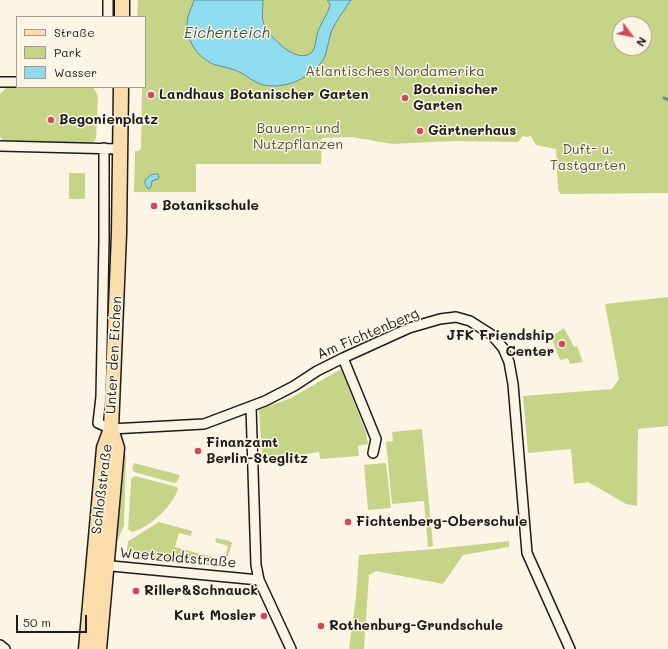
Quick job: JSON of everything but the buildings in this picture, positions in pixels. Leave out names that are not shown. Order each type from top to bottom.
[{"type":"main road","points":[[122,0],[122,16]]},
{"type":"main road","name":"Unter den Eichen","points":[[111,430],[119,234],[121,88]]},
{"type":"main road","name":"Schloßstraße","points":[[99,649],[104,448],[111,430]]},
{"type":"main road","name":"Schloßstraße","points":[[86,649],[100,565]]},
{"type":"street","points":[[108,0],[108,16]]},
{"type":"street","points":[[0,82],[16,82]]},
{"type":"street","points":[[0,146],[119,149]]},
{"type":"street","name":"Unter den Eichen","points":[[104,148],[101,381],[98,423],[111,430]]},
{"type":"street","name":"Am Fichtenberg","points":[[111,430],[204,424],[251,407],[294,386],[317,371],[409,328],[440,319],[456,317],[470,321],[492,335],[503,348],[509,362],[512,376],[528,553],[570,649]]},
{"type":"street","points":[[343,358],[376,439],[373,453]]},
{"type":"street","points":[[251,407],[256,555],[259,580],[291,649]]},
{"type":"street","name":"Waetzoldtstraße","points":[[100,565],[259,580]]},
{"type":"street","points":[[0,645],[5,649]]},
{"type":"green space","name":"Botanischer Garten","points":[[138,0],[668,0],[668,193],[561,194],[558,190],[556,149],[536,145],[531,136],[523,136],[518,142],[453,141],[392,144],[352,137],[322,138],[321,164],[196,164],[196,192],[134,192],[135,151],[139,151],[141,148],[142,88],[146,88],[146,16],[137,16]]},
{"type":"green space","name":"Begonienplatz","points":[[8,86],[16,86],[16,88],[94,88],[98,97],[96,139],[90,145],[7,144],[0,137],[0,94]]},
{"type":"green space","points":[[69,173],[85,173],[85,199],[69,199]]},
{"type":"green space","points":[[668,297],[668,426],[638,429],[637,506],[626,504],[588,482],[574,484],[571,449],[528,453],[523,396],[612,389],[619,379],[605,304]]},
{"type":"green space","points":[[564,328],[574,347],[577,346],[583,362],[570,364],[568,358],[560,360],[551,337]]},
{"type":"green space","points":[[341,369],[366,433],[368,444],[358,446],[359,456],[320,459],[319,452],[262,456],[259,410],[291,398]]},
{"type":"green space","points":[[422,429],[433,546],[428,547],[424,501],[392,504],[386,442],[393,441],[392,432]]},
{"type":"green space","points":[[121,452],[125,453],[126,456],[124,525],[117,542],[124,456]]},
{"type":"green space","points":[[134,463],[180,475],[177,482],[174,483],[134,472],[132,468]]},
{"type":"green space","points":[[386,463],[391,508],[368,510],[364,465]]},
{"type":"green space","points":[[135,476],[177,487],[178,489],[171,502],[160,515],[146,526],[132,532],[128,529],[131,479]]},
{"type":"green space","points":[[159,522],[192,531],[191,536],[179,533],[175,547],[224,560],[228,546],[215,542],[216,538],[230,541],[232,543],[225,567],[126,557],[128,542]]},
{"type":"green space","points":[[509,541],[509,547],[463,555],[443,584],[376,571],[369,575],[364,649],[349,649],[356,597],[359,555]]},
{"type":"water","name":"Eichenteich","points":[[194,0],[263,0],[262,12],[264,24],[267,30],[278,42],[292,53],[306,55],[313,50],[318,31],[330,6],[327,0],[351,0],[333,28],[325,57],[319,66],[305,77],[292,83],[271,86],[258,83],[237,71],[209,62],[197,52],[190,39],[187,25]]},
{"type":"water","points":[[158,174],[159,177],[158,179],[152,181],[151,187],[148,189],[145,184],[145,180],[151,175]]},
{"type":"waterway","points":[[664,98],[668,100]]},
{"type":"place","name":"Landhaus Botanischer Garten","points":[[151,95]]},
{"type":"place","name":"Botanischer Garten","points":[[405,98]]},
{"type":"place","name":"Begonienplatz","points":[[51,120]]},
{"type":"place","name":"Gärtnerhaus","points":[[420,131]]},
{"type":"place","name":"Botanikschule","points":[[154,206]]},
{"type":"place","name":"JFK Friendship Center","points":[[562,344]]},
{"type":"place","name":"Finanzamt Berlin-Steglitz","points":[[198,451]]},
{"type":"place","name":"Fichtenberg-Oberschule","points":[[348,522]]},
{"type":"place","name":"Riller&Schnauck","points":[[136,591]]},
{"type":"place","name":"Kurt Mosler","points":[[264,616]]},
{"type":"place","name":"Rothenburg-Grundschule","points":[[321,626]]},
{"type":"park label","name":"Atlantisches Nordamerika","points":[[395,72]]},
{"type":"park label","name":"Bauern- und Nutzpflanzen","points":[[298,138]]},
{"type":"park label","name":"Duft- u. Tastgarten","points":[[588,158]]}]
